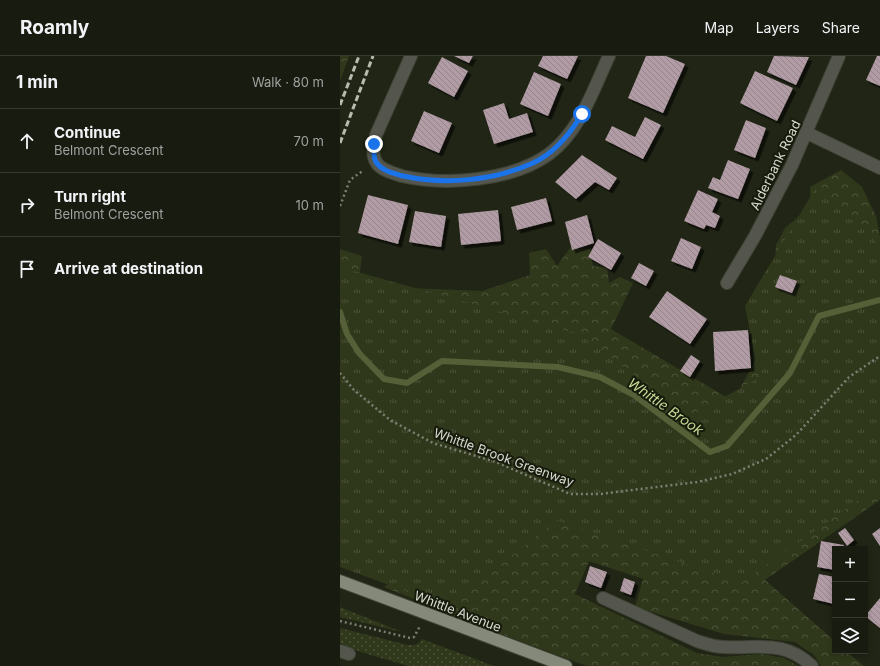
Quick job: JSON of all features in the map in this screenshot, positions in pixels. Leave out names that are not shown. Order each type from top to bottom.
[{"type":"main road","name":"Whittle Avenue","points":[[340,581],[566,666]]},
{"type":"street","points":[[412,56],[376,135],[374,144],[375,161],[384,169],[397,174],[414,178],[452,181],[493,176],[514,170],[534,163],[554,150],[564,141],[582,114],[609,56]]},
{"type":"street","name":"Alderbank Road","points":[[727,283],[758,230],[792,165],[839,56]]},
{"type":"street","points":[[807,133],[880,168]]},
{"type":"street","points":[[603,598],[689,638],[710,645],[724,647],[766,646],[778,648],[800,657],[812,666]]},
{"type":"path","points":[[340,206],[350,180],[375,161]]},
{"type":"path","name":"Whittle Brook Greenway","points":[[340,373],[354,390],[390,420],[433,443],[496,462],[570,494],[600,494],[696,482],[732,474],[766,459],[796,435],[849,377],[880,356]]},
{"type":"path","points":[[340,621],[410,638],[414,637],[427,614]]},
{"type":"green space","points":[[340,56],[349,56],[340,81]]},
{"type":"green space","points":[[841,170],[862,187],[876,216],[880,237],[880,339],[783,442],[340,354],[340,249],[362,256],[358,286],[482,291],[530,275],[529,253],[546,249],[557,266],[570,248],[590,249],[593,266],[607,268],[609,283],[620,277],[633,283],[611,329],[733,401],[772,331],[776,245],[785,228],[811,206],[810,187]]},
{"type":"green space","points":[[818,184],[880,246],[880,485],[741,583],[556,520],[449,607],[340,567],[340,267],[579,334],[690,416],[759,378],[745,306]]},
{"type":"green space","points":[[880,415],[880,500],[765,580],[832,638],[832,654],[850,654],[864,666],[821,666],[814,655],[795,642],[724,634],[635,607],[643,579],[589,561],[575,594],[697,653],[723,657],[761,654],[784,658],[798,666],[587,666],[488,629],[384,587],[514,504]]},
{"type":"green space","points":[[340,607],[402,632],[340,617]]},
{"type":"green space","points":[[340,628],[408,645],[416,644],[422,639],[494,666],[408,666],[361,652],[340,643]]},
{"type":"building","points":[[454,56],[473,56],[469,63]]},
{"type":"building","points":[[543,56],[578,56],[567,79],[538,66]]},
{"type":"building","points":[[646,56],[666,56],[685,64],[663,113],[628,98]]},
{"type":"building","points":[[774,56],[809,57],[796,85],[767,72]]},
{"type":"building","points":[[877,56],[880,56],[880,86],[866,80]]},
{"type":"building","points":[[442,57],[468,71],[454,97],[428,83]]},
{"type":"building","points":[[755,71],[793,88],[777,121],[740,103]]},
{"type":"building","points":[[534,72],[561,84],[548,116],[520,104]]},
{"type":"building","points":[[504,103],[509,119],[527,113],[533,132],[494,144],[483,110]]},
{"type":"building","points":[[424,111],[452,123],[439,153],[411,141]]},
{"type":"building","points":[[645,117],[661,125],[643,159],[605,140],[612,126],[635,137]]},
{"type":"building","points":[[746,120],[766,128],[755,158],[734,150]]},
{"type":"building","points":[[582,155],[617,178],[609,190],[595,182],[576,199],[555,182]]},
{"type":"building","points":[[728,160],[750,169],[738,199],[708,188],[713,177],[720,180]]},
{"type":"building","points":[[698,190],[718,199],[712,212],[720,216],[715,228],[706,225],[704,229],[684,221]]},
{"type":"building","points":[[368,195],[408,205],[398,244],[358,233]]},
{"type":"building","points":[[546,198],[552,221],[517,230],[511,207]]},
{"type":"building","points":[[498,210],[501,241],[461,245],[458,214]]},
{"type":"building","points":[[415,211],[446,216],[441,247],[409,242]]},
{"type":"building","points":[[587,215],[594,243],[572,250],[565,222]]},
{"type":"building","points":[[681,238],[701,247],[692,269],[671,261]]},
{"type":"building","points":[[598,239],[621,253],[611,270],[588,257]]},
{"type":"building","points":[[639,263],[654,271],[646,286],[631,278]]},
{"type":"building","points":[[780,275],[797,281],[792,293],[775,287]]},
{"type":"building","points":[[667,291],[707,319],[690,344],[649,317]]},
{"type":"building","points":[[748,330],[751,368],[715,371],[713,332]]},
{"type":"building","points":[[691,355],[700,361],[690,377],[680,371]]},
{"type":"building","points":[[845,528],[854,540],[847,546],[838,533]]},
{"type":"building","points":[[880,528],[880,546],[872,534]]},
{"type":"building","points":[[821,541],[844,545],[832,546],[832,570],[817,567]]},
{"type":"building","points":[[590,566],[607,572],[601,588],[585,582]]},
{"type":"building","points":[[819,574],[832,576],[832,604],[813,599]]},
{"type":"building","points":[[624,578],[635,582],[631,595],[620,591]]},
{"type":"building","points":[[880,598],[880,628],[868,618],[868,612]]},
{"type":"waterway","name":"Whittle Brook","points":[[340,312],[347,334],[359,353],[384,379],[407,383],[442,361],[558,367],[600,377],[634,395],[710,452],[727,446],[790,373],[819,316],[880,300]]},
{"type":"railway","points":[[340,105],[359,56]]},
{"type":"railway","points":[[340,143],[373,56]]},
{"type":"route","points":[[374,144],[375,161],[380,167],[387,171],[414,178],[430,180],[472,180],[514,170],[534,163],[549,154],[564,141],[582,114]]}]
